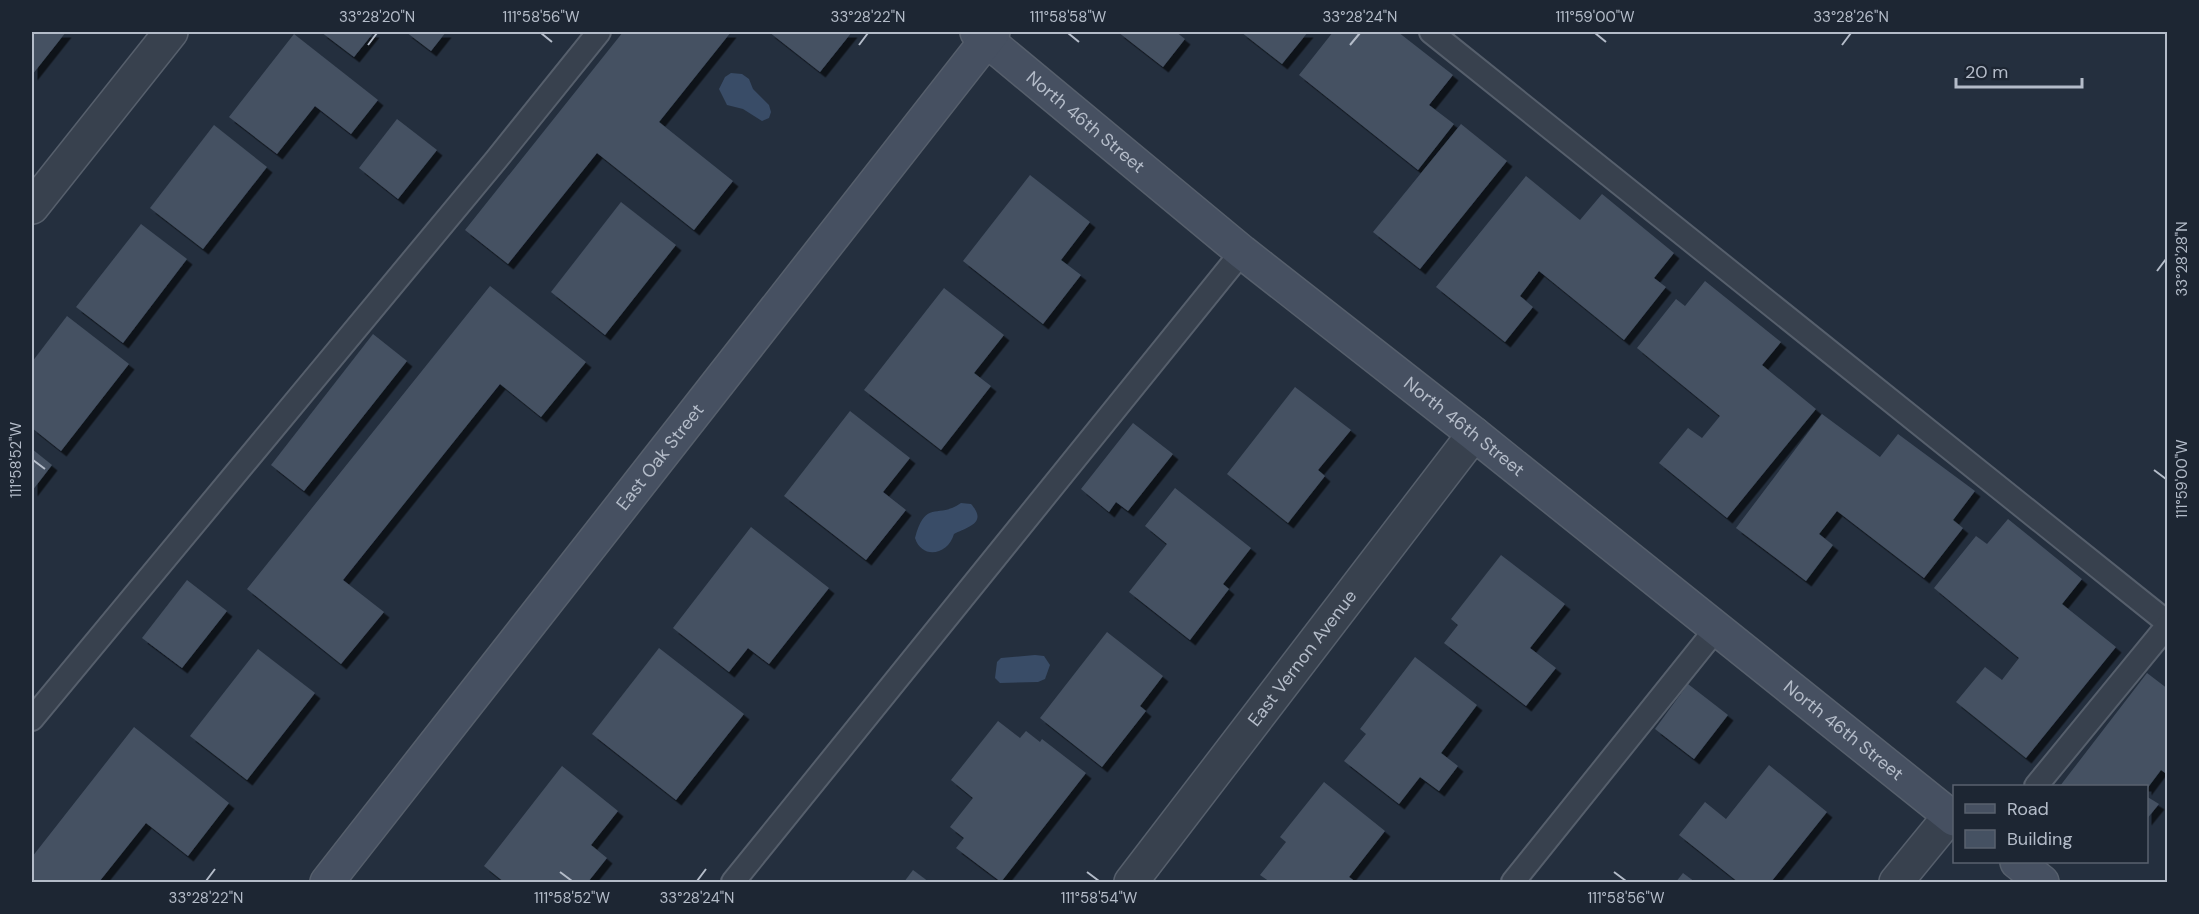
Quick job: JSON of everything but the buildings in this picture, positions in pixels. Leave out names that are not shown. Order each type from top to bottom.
[{"type":"street","points":[[32,207],[171,32]]},
{"type":"street","name":"North 46th Street","points":[[985,34],[1242,252],[1474,434],[1952,817]]},
{"type":"street","name":"East Oak Street","points":[[327,882],[985,34]]},
{"type":"street","name":"East Vernon Avenue","points":[[1131,882],[1474,434]]},
{"type":"street","points":[[1896,882],[1952,817]]},
{"type":"street","points":[[2019,863],[2042,882]]},
{"type":"lane","points":[[32,719],[496,160],[599,32]]},
{"type":"lane","points":[[1431,32],[2168,624],[2037,785]]},
{"type":"lane","points":[[733,882],[1242,252]]},
{"type":"lane","points":[[1513,882],[1716,629]]},
{"type":"water","points":[[731,73],[742,74],[749,79],[753,89],[769,105],[771,112],[769,118],[762,121],[743,109],[727,105],[719,89],[725,77]]},
{"type":"water","points":[[961,503],[971,504],[976,510],[977,520],[974,524],[954,534],[951,541],[941,550],[929,552],[923,550],[915,538],[923,518],[933,512],[953,508]]},
{"type":"water","points":[[1044,656],[1050,665],[1045,679],[1038,682],[1000,683],[995,678],[997,662],[1001,658]]}]
